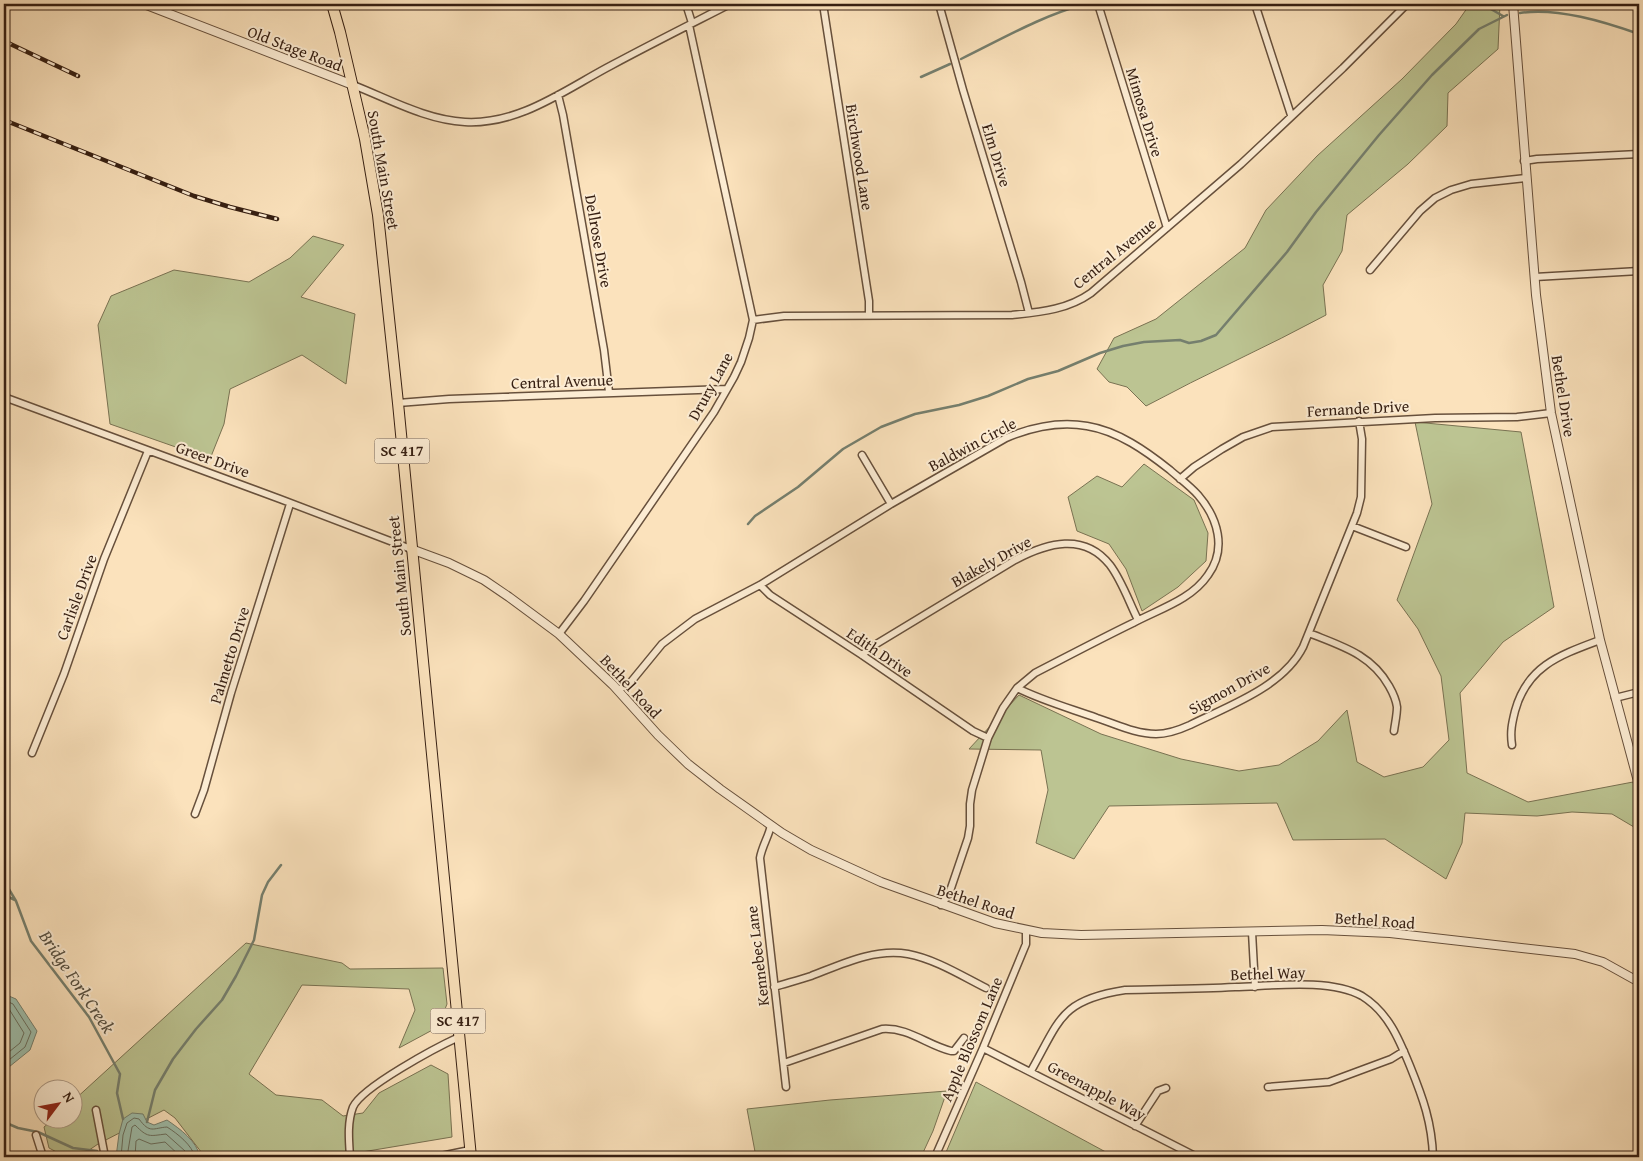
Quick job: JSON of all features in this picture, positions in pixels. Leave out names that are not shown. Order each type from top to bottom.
[{"type":"main road","name":"South Main Street","points":[[332,4],[365,139],[378,215],[453,961],[470,1154]]},
{"type":"street","name":"Old Stage Road","points":[[144,4],[353,85]]},
{"type":"street","name":"Drury Lane","points":[[559,634],[584,601],[714,412],[741,362],[753,320],[686,4]]},
{"type":"street","points":[[353,85],[431,116],[464,122],[487,122],[538,106],[730,4]]},
{"type":"street","name":"Birchwood Lane","points":[[823,4],[869,301],[869,315]]},
{"type":"street","name":"Elm Drive","points":[[939,4],[1029,314]]},
{"type":"street","name":"Mimosa Drive","points":[[1098,4],[1167,228]]},
{"type":"street","points":[[1255,4],[1290,116]]},
{"type":"street","name":"Central Avenue","points":[[753,320],[784,316],[1029,314],[1057,309],[1086,297],[1241,164],[1408,4]]},
{"type":"street","name":"Bethel Drive","points":[[1513,4],[1524,161],[1541,337],[1551,413],[1600,640],[1639,785]]},
{"type":"street","name":"Dellrose Drive","points":[[558,95],[564,115],[604,350],[609,392]]},
{"type":"street","points":[[1524,161],[1639,154]]},
{"type":"street","points":[[1370,270],[1420,211],[1435,198],[1451,190],[1471,184],[1526,178]]},
{"type":"street","points":[[1535,277],[1639,271]]},
{"type":"street","name":"Central Avenue","points":[[398,403],[609,392],[726,389]]},
{"type":"street","name":"Greer Drive","points":[[4,397],[411,549]]},
{"type":"street","name":"Fernande Drive","points":[[1180,479],[1194,467],[1222,449],[1258,431],[1286,425],[1517,417],[1551,413]]},
{"type":"street","name":"Sigmon Drive","points":[[1017,688],[1040,700],[1127,729],[1148,734],[1166,734],[1190,725],[1275,680],[1295,660],[1309,633],[1357,513],[1362,488],[1360,421]]},
{"type":"street","name":"Baldwin Circle","points":[[618,690],[630,683],[662,644],[695,619],[760,585],[891,504],[1006,438],[1030,429],[1055,424],[1088,426],[1115,435],[1148,454],[1199,496],[1212,516],[1219,543],[1216,562],[1208,575],[1193,591],[1180,600],[1035,673],[1017,688],[1003,708],[988,738],[972,790],[968,838],[949,894],[941,905]]},
{"type":"street","name":"Carlisle Drive","points":[[32,753],[64,674],[104,559],[148,451]]},
{"type":"street","points":[[862,455],[891,504]]},
{"type":"street","name":"Palmetto Drive","points":[[195,814],[204,790],[231,693],[290,504]]},
{"type":"street","points":[[1352,526],[1406,547]]},
{"type":"street","name":"Blakely Drive","points":[[862,655],[873,646],[1015,560],[1036,550],[1057,544],[1084,546],[1103,558],[1115,574],[1138,620]]},
{"type":"street","name":"Bethel Road","points":[[411,549],[448,563],[484,580],[559,634],[618,690],[658,735],[688,764],[771,825],[811,850],[840,865],[941,905],[1026,931],[1081,935],[1322,930],[1380,933],[1575,954],[1603,962],[1639,982]]},
{"type":"street","name":"Edith Drive","points":[[760,585],[770,595],[973,731],[988,738]]},
{"type":"street","points":[[1309,633],[1358,654],[1375,666],[1395,697],[1397,715],[1394,731]]},
{"type":"street","points":[[1512,745],[1511,727],[1518,700],[1528,681],[1541,668],[1554,659],[1600,640]]},
{"type":"street","points":[[1615,698],[1639,692]]},
{"type":"street","name":"Kennebec Lane","points":[[771,825],[760,858],[786,1087]]},
{"type":"street","name":"Apple Blossom Lane","points":[[934,1157],[983,1048],[1026,944],[1026,931]]},
{"type":"street","points":[[1252,932],[1255,986]]},
{"type":"street","points":[[774,987],[808,977],[858,958],[875,954],[898,953],[921,958],[986,988]]},
{"type":"street","name":"Bethel Way","points":[[1030,1071],[1059,1020],[1073,1007],[1089,998],[1125,990],[1321,985],[1338,987],[1369,1001],[1383,1014],[1395,1031],[1426,1106],[1431,1126],[1433,1157]]},
{"type":"street","points":[[784,1063],[882,1029],[899,1030],[950,1051],[954,1050],[964,1038]]},
{"type":"street","points":[[350,1157],[349,1134],[351,1116],[354,1107],[361,1097],[398,1071],[443,1044],[459,1037]]},
{"type":"street","name":"Greenapple Way","points":[[983,1048],[1197,1157]]},
{"type":"street","points":[[1268,1086],[1328,1082],[1391,1059],[1404,1051]]},
{"type":"street","points":[[1135,1126],[1158,1091],[1166,1088]]},
{"type":"street","points":[[96,1110],[105,1157]]},
{"type":"street","points":[[36,1135],[43,1157]]},
{"type":"street","points":[[436,1157],[470,1154]]},
{"type":"street","points":[[294,1157],[323,1157]]},
{"type":"green space","points":[[1470,4],[1500,4],[1498,49],[1448,93],[1447,126],[1408,164],[1347,215],[1342,251],[1323,285],[1326,315],[1146,406],[1127,387],[1109,382],[1097,369],[1114,338],[1156,319],[1245,248],[1266,210],[1317,156],[1402,79],[1456,24]]},
{"type":"green space","points":[[313,236],[344,245],[301,297],[355,314],[346,384],[302,355],[230,389],[224,424],[210,459],[110,424],[98,325],[111,296],[174,270],[249,282],[290,258]]},
{"type":"green space","points":[[1415,422],[1521,432],[1554,607],[1503,642],[1460,693],[1467,773],[1528,802],[1633,782],[1639,807],[1639,830],[1612,814],[1572,812],[1537,816],[1465,813],[1462,843],[1446,879],[1385,839],[1293,840],[1277,803],[1109,806],[1074,859],[1036,843],[1048,790],[1041,750],[969,749],[1019,695],[1101,734],[1181,759],[1239,771],[1279,765],[1318,741],[1347,710],[1357,762],[1384,777],[1423,767],[1449,740],[1441,676],[1418,629],[1397,600],[1432,504]]},
{"type":"green space","points":[[1144,464],[1194,500],[1208,533],[1206,561],[1178,587],[1142,611],[1126,569],[1109,544],[1077,531],[1068,497],[1097,476],[1122,487]]},
{"type":"green space","points":[[246,943],[342,963],[350,969],[443,968],[447,1004],[438,1027],[399,1048],[415,1010],[409,989],[302,985],[249,1074],[276,1095],[322,1100],[343,1116],[363,1113],[379,1093],[431,1065],[448,1074],[452,1137],[362,1152],[362,1157],[205,1157],[175,1118],[164,1110],[98,1144],[79,1157],[66,1157],[49,1148],[44,1128],[82,1128],[82,1093]]},
{"type":"green space","points":[[976,1082],[1115,1157],[944,1157]]},
{"type":"green space","points":[[947,1091],[933,1131],[921,1157],[756,1157],[747,1109],[830,1100]]},
{"type":"water","points":[[4,994],[16,999],[37,1031],[30,1050],[4,1071]]},
{"type":"water","points":[[132,1113],[143,1114],[147,1122],[154,1125],[167,1120],[192,1141],[200,1157],[116,1157],[123,1119]]},
{"type":"waterway","points":[[961,59],[1037,21],[1085,4]]},
{"type":"waterway","points":[[1482,4],[1503,16]]},
{"type":"waterway","points":[[1520,13],[1549,12],[1565,14],[1596,20],[1639,34]]},
{"type":"waterway","points":[[748,524],[755,516],[798,487],[843,449],[881,427],[915,414],[959,405],[988,396],[1028,379],[1058,371],[1100,353],[1123,346],[1144,342],[1180,340],[1189,343],[1216,335],[1287,252],[1316,212],[1379,135],[1432,75],[1479,29],[1507,15]]},
{"type":"waterway","points":[[921,77],[950,64]]},
{"type":"waterway","points":[[147,1122],[155,1090],[173,1059],[222,1000],[236,976],[254,940],[262,895],[268,882],[281,865]]},
{"type":"waterway","name":"Bridge Fork Creek","points":[[4,881],[16,901],[31,941],[89,1017],[120,1074],[117,1093],[123,1119]]},
{"type":"waterway","name":"Bridge Fork Creek","points":[[4,895],[15,900]]},
{"type":"waterway","points":[[4,1122],[18,1128],[38,1132],[73,1148],[97,1151]]},
{"type":"railway","points":[[4,41],[78,76]]},
{"type":"railway","points":[[4,120],[194,196],[277,219]]}]
